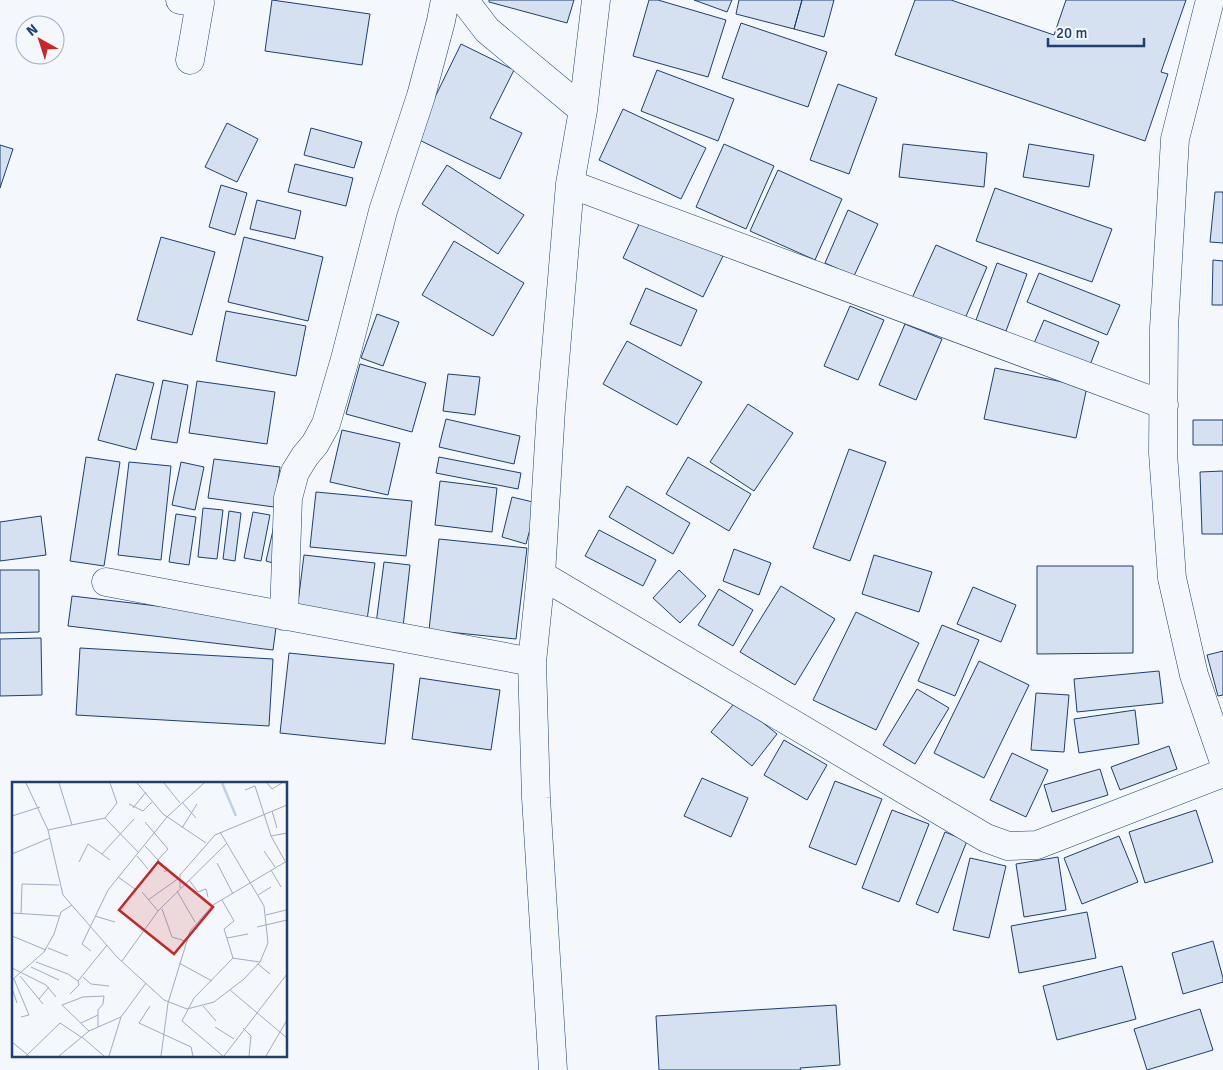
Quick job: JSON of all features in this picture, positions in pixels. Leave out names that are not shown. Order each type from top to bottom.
[{"type":"street","points":[[180,0],[200,3],[190,60]]},
{"type":"street","points":[[284,616],[288,498],[295,472],[305,456],[316,444],[326,424],[345,359],[383,211],[421,96],[445,0]]},
{"type":"street","points":[[464,0],[487,30],[583,110]]},
{"type":"street","points":[[553,1070],[536,798],[532,662],[542,576],[551,409],[570,184],[583,110],[596,0]]},
{"type":"street","points":[[1210,0],[1175,139],[1164,328],[1163,453],[1172,578],[1194,675],[1223,759]]},
{"type":"street","points":[[570,184],[1164,405]]},
{"type":"street","points":[[542,576],[986,838],[1008,846],[1037,845],[1223,773]]},
{"type":"street","points":[[106,582],[532,662]]},
{"type":"building","points":[[272,0],[370,14],[362,65],[265,51]]},
{"type":"building","points":[[489,0],[574,0],[567,23],[489,2]]},
{"type":"building","points":[[649,0],[658,0],[726,20],[708,77],[633,56]]},
{"type":"building","points":[[694,0],[732,0],[727,12]]},
{"type":"building","points":[[739,0],[802,0],[794,29],[736,14]]},
{"type":"building","points":[[802,0],[834,0],[824,37],[794,29]]},
{"type":"building","points":[[915,0],[951,0],[1054,35],[1066,0],[1186,0],[1161,72],[1168,74],[1145,141],[895,55]]},
{"type":"building","points":[[741,23],[827,52],[808,107],[722,78]]},
{"type":"building","points":[[461,44],[514,70],[490,118],[522,133],[500,179],[415,138]]},
{"type":"building","points":[[657,70],[734,99],[718,141],[641,111]]},
{"type":"building","points":[[838,84],[877,98],[849,174],[810,160]]},
{"type":"building","points":[[623,109],[706,148],[681,199],[599,160]]},
{"type":"building","points":[[227,123],[258,139],[237,182],[205,167]]},
{"type":"building","points":[[311,128],[362,142],[354,168],[304,155]]},
{"type":"building","points":[[724,144],[774,166],[746,229],[696,207]]},
{"type":"building","points":[[903,144],[987,153],[984,187],[899,177]]},
{"type":"building","points":[[1029,144],[1094,155],[1089,187],[1023,177]]},
{"type":"building","points":[[0,145],[13,149],[0,188]]},
{"type":"building","points":[[295,164],[353,178],[346,206],[288,192]]},
{"type":"building","points":[[447,165],[524,215],[498,254],[422,204]]},
{"type":"building","points":[[778,170],[842,199],[815,260],[750,231]]},
{"type":"building","points":[[221,185],[247,193],[235,235],[209,227]]},
{"type":"building","points":[[995,188],[1112,229],[1092,282],[976,241]]},
{"type":"building","points":[[1215,192],[1223,192],[1223,243],[1210,242]]},
{"type":"building","points":[[257,200],[301,211],[295,239],[250,229]]},
{"type":"building","points":[[848,210],[878,224],[854,276],[825,263]]},
{"type":"building","points":[[642,218],[723,256],[703,297],[623,258]]},
{"type":"building","points":[[161,237],[215,252],[192,335],[137,320]]},
{"type":"building","points":[[244,237],[323,257],[308,321],[228,302]]},
{"type":"building","points":[[454,241],[524,283],[493,336],[422,295]]},
{"type":"building","points":[[936,245],[987,267],[964,321],[912,298]]},
{"type":"building","points":[[1213,260],[1223,261],[1223,305],[1212,305]]},
{"type":"building","points":[[997,263],[1027,274],[1006,331],[976,320]]},
{"type":"building","points":[[1039,273],[1120,305],[1107,335],[1027,302]]},
{"type":"building","points":[[646,288],[697,310],[681,346],[630,324]]},
{"type":"building","points":[[850,306],[884,320],[858,380],[824,366]]},
{"type":"building","points":[[226,311],[306,326],[296,376],[216,361]]},
{"type":"building","points":[[377,314],[399,322],[383,366],[361,358]]},
{"type":"building","points":[[1044,320],[1099,342],[1088,370],[1032,348]]},
{"type":"building","points":[[905,324],[942,339],[916,400],[879,385]]},
{"type":"building","points":[[627,341],[702,382],[677,425],[603,384]]},
{"type":"building","points":[[360,364],[426,383],[412,432],[346,414]]},
{"type":"building","points":[[995,368],[1087,387],[1076,438],[984,419]]},
{"type":"building","points":[[116,374],[154,383],[136,450],[98,440]]},
{"type":"building","points":[[448,374],[480,377],[475,415],[443,411]]},
{"type":"building","points":[[163,380],[188,385],[177,443],[151,439]]},
{"type":"building","points":[[197,381],[275,392],[267,444],[189,433]]},
{"type":"building","points":[[748,404],[793,433],[754,491],[710,462]]},
{"type":"building","points":[[446,419],[520,436],[514,464],[439,447]]},
{"type":"building","points":[[1193,420],[1223,420],[1223,445],[1193,445]]},
{"type":"building","points":[[342,430],[400,443],[388,495],[330,482]]},
{"type":"building","points":[[849,449],[886,462],[850,561],[813,548]]},
{"type":"building","points":[[86,457],[120,462],[104,566],[70,561]]},
{"type":"building","points":[[439,457],[521,473],[518,489],[436,473]]},
{"type":"building","points":[[688,457],[751,494],[729,531],[666,494]]},
{"type":"building","points":[[214,459],[280,467],[274,507],[208,498]]},
{"type":"building","points":[[129,462],[171,466],[161,560],[118,555]]},
{"type":"building","points":[[181,462],[204,467],[195,510],[172,505]]},
{"type":"building","points":[[1223,471],[1223,534],[1202,534],[1200,472]]},
{"type":"building","points":[[440,481],[497,488],[492,532],[435,525]]},
{"type":"building","points":[[627,486],[690,523],[673,554],[609,517]]},
{"type":"building","points":[[316,492],[412,501],[406,556],[310,547]]},
{"type":"building","points":[[512,497],[537,503],[526,544],[502,537]]},
{"type":"building","points":[[203,508],[223,510],[217,559],[198,557]]},
{"type":"building","points":[[229,511],[241,513],[235,561],[223,559]]},
{"type":"building","points":[[253,512],[270,515],[261,561],[244,558]]},
{"type":"building","points":[[176,514],[196,517],[189,565],[169,562]]},
{"type":"building","points":[[41,516],[46,555],[0,561],[0,522]]},
{"type":"building","points":[[276,517],[273,563],[266,561]]},
{"type":"building","points":[[599,530],[656,560],[643,586],[585,556]]},
{"type":"building","points":[[439,539],[527,548],[516,639],[429,630]]},
{"type":"building","points":[[734,549],[771,563],[759,595],[723,581]]},
{"type":"building","points":[[304,555],[375,563],[367,620],[297,611]]},
{"type":"building","points":[[874,555],[932,572],[919,612],[862,594]]},
{"type":"building","points":[[384,562],[410,565],[403,627],[376,624]]},
{"type":"building","points":[[1037,566],[1133,566],[1133,653],[1037,654]]},
{"type":"building","points":[[0,570],[39,570],[39,632],[0,633]]},
{"type":"building","points":[[679,570],[706,596],[680,623],[653,598]]},
{"type":"building","points":[[781,586],[835,619],[795,685],[740,652]]},
{"type":"building","points":[[973,587],[1016,605],[1001,642],[957,624]]},
{"type":"building","points":[[719,589],[753,610],[733,646],[698,625]]},
{"type":"building","points":[[72,596],[277,620],[273,650],[68,626]]},
{"type":"building","points":[[856,612],[919,643],[876,730],[813,700]]},
{"type":"building","points":[[942,625],[979,640],[955,696],[918,681]]},
{"type":"building","points":[[41,638],[42,695],[0,696],[0,639]]},
{"type":"building","points":[[80,648],[273,659],[269,726],[76,715]]},
{"type":"building","points":[[1223,651],[1223,695],[1218,696],[1207,655]]},
{"type":"building","points":[[289,653],[394,664],[385,744],[280,733]]},
{"type":"building","points":[[979,661],[1029,685],[984,778],[934,753]]},
{"type":"building","points":[[1159,671],[1163,703],[1077,712],[1074,679]]},
{"type":"building","points":[[420,678],[500,690],[491,750],[412,739]]},
{"type":"building","points":[[917,689],[949,708],[915,764],[883,745]]},
{"type":"building","points":[[1036,693],[1069,695],[1064,752],[1031,750]]},
{"type":"building","points":[[736,701],[777,734],[752,766],[711,732]]},
{"type":"building","points":[[1135,710],[1139,744],[1079,753],[1074,719]]},
{"type":"building","points":[[784,740],[827,765],[807,800],[764,775]]},
{"type":"building","points":[[1169,746],[1177,769],[1120,790],[1111,767]]},
{"type":"building","points":[[1012,753],[1048,770],[1026,817],[990,800]]},
{"type":"building","points":[[1100,769],[1108,795],[1052,812],[1044,785]]},
{"type":"building","points":[[702,778],[748,798],[731,837],[684,816]]},
{"type":"building","points":[[835,781],[882,799],[856,865],[809,847]]},
{"type":"building","points":[[892,810],[929,824],[899,902],[862,888]]},
{"type":"building","points":[[1196,810],[1213,862],[1145,883],[1129,832]]},
{"type":"building","points":[[945,832],[967,841],[938,913],[916,904]]},
{"type":"building","points":[[1119,836],[1138,882],[1082,904],[1064,858]]},
{"type":"building","points":[[1058,857],[1066,910],[1024,917],[1016,864]]},
{"type":"building","points":[[970,858],[1006,866],[989,938],[953,930]]},
{"type":"building","points":[[1087,912],[1096,958],[1019,973],[1011,926]]},
{"type":"building","points":[[1213,941],[1223,982],[1183,994],[1172,953]]},
{"type":"building","points":[[1122,966],[1136,1019],[1057,1040],[1043,986]]},
{"type":"building","points":[[836,1005],[840,1065],[800,1068],[801,1070],[659,1070],[656,1016]]},
{"type":"building","points":[[1200,1009],[1213,1050],[1147,1070],[1134,1029]]}]
